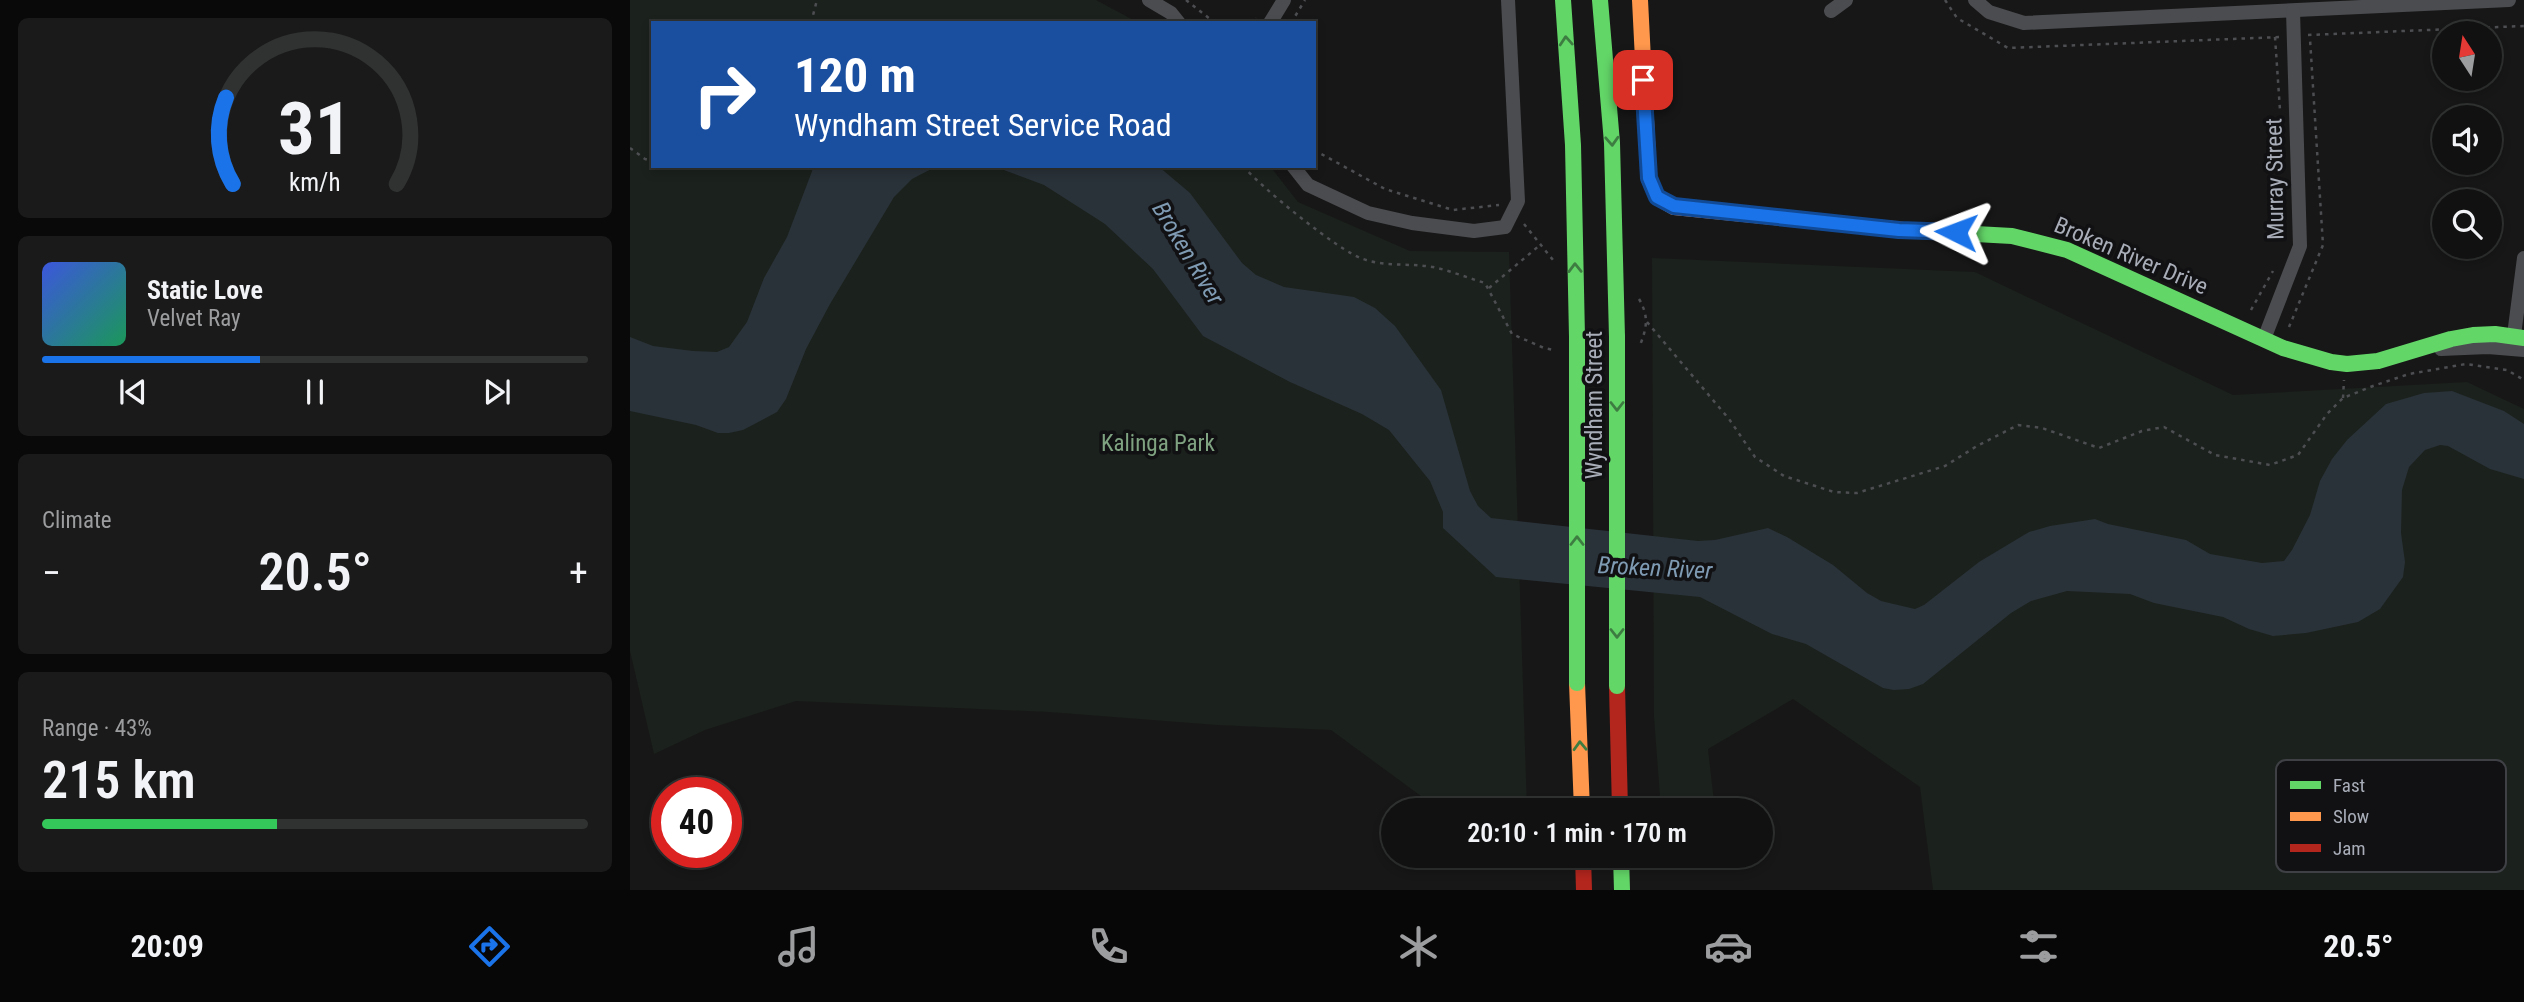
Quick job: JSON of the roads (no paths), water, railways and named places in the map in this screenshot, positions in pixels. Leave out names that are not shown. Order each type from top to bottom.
[{"type":"main road","name":"Wyndham Street","points":[[1563,0],[1573,145],[1577,337],[1577,683],[1582,798]]},
{"type":"main road","name":"Wyndham Street","points":[[1601,0],[1612,143],[1617,337],[1620,798]]},
{"type":"main road","name":"Broken River Drive","points":[[1640,0],[1647,161],[1652,189],[1665,203],[1899,230],[2012,236],[2040,242],[2093,261],[2264,339],[2327,362],[2344,364],[2383,361],[2464,336],[2518,343]]},
{"type":"main road","points":[[1583,868],[1584,890]]},
{"type":"main road","points":[[1621,868],[1622,890]]},
{"type":"street","points":[[1149,0],[1171,13],[1177,21]]},
{"type":"street","points":[[1271,21],[1284,0]]},
{"type":"street","points":[[1294,168],[1307,185],[1368,214],[1474,232],[1505,227],[1511,207],[1518,201],[1508,0]]},
{"type":"street","points":[[1831,11],[1846,0]]},
{"type":"street","points":[[1975,0],[1989,12],[2024,23],[2509,0]]},
{"type":"street","name":"Murray Street","points":[[2264,339],[2300,246],[2293,11]]},
{"type":"street","points":[[2518,343],[2524,258]]},
{"type":"water","points":[[813,168],[933,168],[912,179],[894,197],[830,304],[806,349],[786,399],[777,412],[743,430],[718,433],[696,425],[630,411],[630,337],[653,346],[693,351],[717,352],[729,347],[747,322],[764,278],[787,237]]},
{"type":"water","name":"Broken River","points":[[998,168],[1160,168],[1190,193],[1242,263],[1256,275],[1284,287],[1354,297],[1375,308],[1395,326],[1441,390],[1470,491],[1478,506],[1491,518],[1698,541],[1715,540],[1768,528],[1833,565],[1881,601],[1915,609],[1924,605],[1979,562],[2029,532],[2095,519],[2186,540],[2210,554],[2262,563],[2284,561],[2310,515],[2320,481],[2347,440],[2386,404],[2424,393],[2452,391],[2504,411],[2524,424],[2524,479],[2490,469],[2448,446],[2440,445],[2425,450],[2409,467],[2402,490],[2401,533],[2405,562],[2403,577],[2380,609],[2358,622],[2306,633],[2273,636],[2223,617],[2154,603],[2130,594],[2067,591],[2031,601],[2011,613],[1923,684],[1909,689],[1883,688],[1806,644],[1772,634],[1700,597],[1496,577],[1443,528],[1443,512],[1430,481],[1389,430],[1362,414],[1290,382],[1203,336],[1153,269],[1105,224],[1044,185]]},
{"type":"park label","name":"Kalinga Park","points":[[1158,443]]}]
